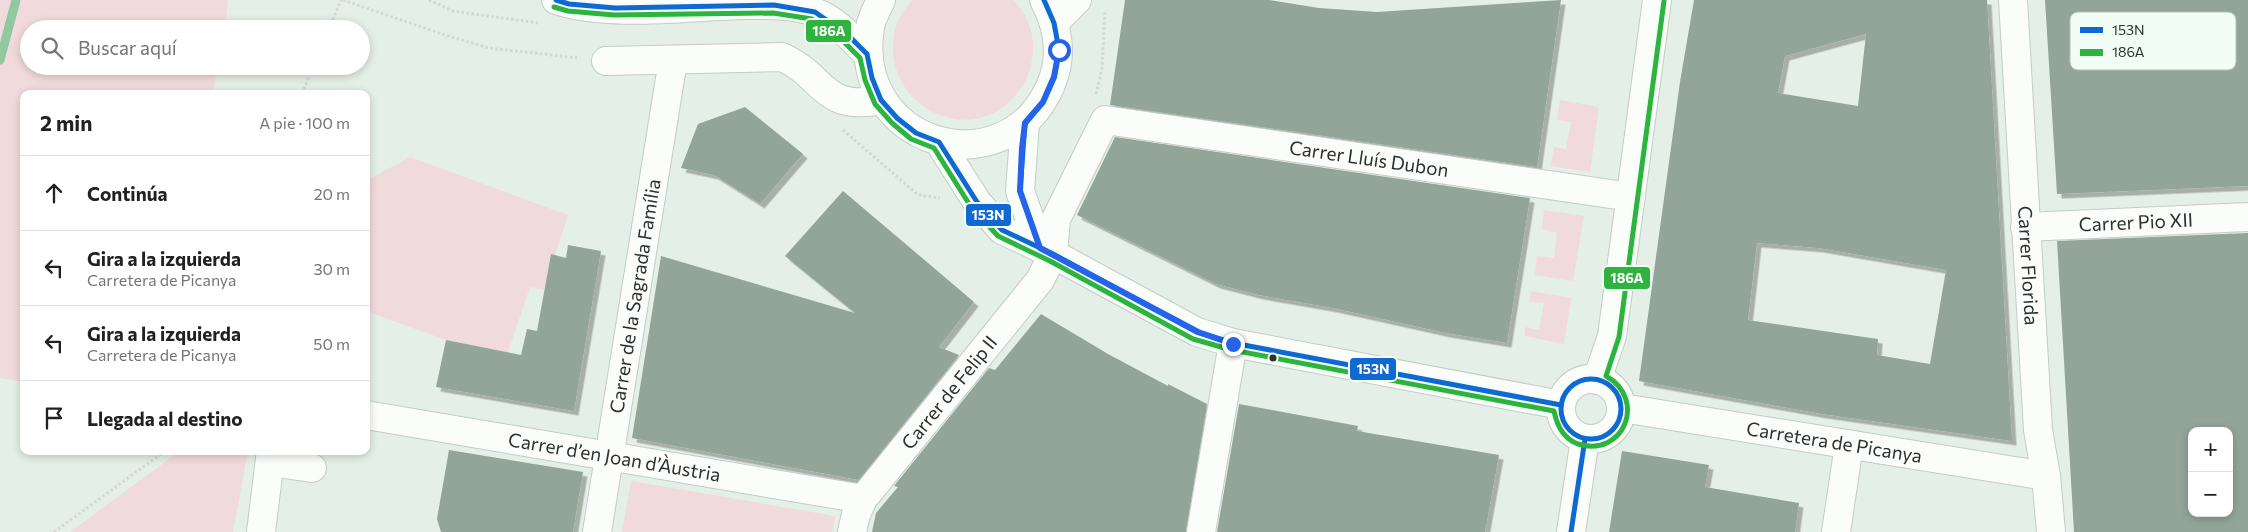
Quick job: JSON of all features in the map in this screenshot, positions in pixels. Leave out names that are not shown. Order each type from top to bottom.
[{"type":"street","points":[[556,0],[569,4],[615,8],[754,5],[801,8],[816,12],[828,19],[868,54]]},
{"type":"street","points":[[881,0],[870,26],[868,54],[872,78],[882,100],[897,118],[916,133],[939,142],[969,145],[999,138],[1025,123],[1043,102],[1054,77],[1059,50],[1049,11],[1077,0]]},
{"type":"street","points":[[1597,380],[1612,336],[1657,0]]},
{"type":"street","name":"Carrer Florida","points":[[2012,0],[2038,430],[2046,476],[2051,532]]},
{"type":"street","points":[[606,61],[782,57],[793,62],[824,90],[839,99],[854,103],[882,100]]},
{"type":"street","name":"Carrer de la Sagrada Família","points":[[597,532],[672,60]]},
{"type":"street","name":"Carrer Lluís Dubon","points":[[1047,251],[1056,219],[1106,120],[1631,197]]},
{"type":"street","points":[[1025,123],[1020,191],[1047,251]]},
{"type":"street","points":[[939,142],[977,202],[1002,230],[1047,251],[1198,332],[1233,344],[1561,405]]},
{"type":"street","name":"Carrer Pio XII","points":[[2025,227],[2248,217]]},
{"type":"street","name":"Carrer de Felip II","points":[[852,532],[856,514],[863,499],[1040,280],[1047,251]]},
{"type":"street","points":[[1201,532],[1233,344]]},
{"type":"street","points":[[1588,379],[1597,380],[1605,382],[1617,393],[1622,408],[1617,425],[1611,432],[1603,437],[1585,439],[1569,430],[1562,414],[1561,405],[1570,388],[1588,379]]},
{"type":"street","name":"Carretera de Picanya","points":[[1622,408],[2046,476]]},
{"type":"street","name":"Carrer d’en Joan d’Àustria","points":[[370,416],[863,499]]},
{"type":"street","points":[[1571,532],[1585,439]]},
{"type":"street","points":[[1836,532],[1849,444]]},
{"type":"street","points":[[261,532],[270,457],[312,468]]},
{"type":"path","points":[[333,20],[342,0],[489,48],[606,61]]},
{"type":"path","points":[[304,90],[309,75]]},
{"type":"path","points":[[54,532],[160,455]]},
{"type":"shaded area","points":[[0,0],[228,0],[226,20],[20,20],[20,75],[216,75],[213,90],[20,90],[20,381],[0,378]]},
{"type":"shaded area","points":[[912,0],[1013,0],[1019,6],[1030,27],[1033,51],[1027,77],[1022,87],[1010,101],[993,113],[974,119],[955,119],[936,114],[920,104],[906,90],[897,72],[893,52],[895,28],[902,13]]},
{"type":"shaded area","points":[[1560,100],[1599,107],[1590,172],[1551,166],[1554,147],[1566,149],[1571,122],[1557,120]]},
{"type":"shaded area","points":[[410,157],[568,215],[555,255],[551,254],[544,290],[530,287],[507,355],[446,340],[370,312],[370,179]]},
{"type":"shaded area","points":[[1544,210],[1584,216],[1573,281],[1535,275],[1537,256],[1554,258],[1557,233],[1542,229]]},
{"type":"shaded area","points":[[1531,291],[1571,298],[1564,344],[1525,336],[1525,327],[1539,330],[1544,303],[1529,302]]},
{"type":"shaded area","points":[[175,455],[247,455],[233,532],[70,532]]},
{"type":"shaded area","points":[[631,481],[835,516],[832,532],[622,532]]},
{"type":"building","points":[[1125,0],[1269,0],[1319,8],[1377,12],[1561,0],[1537,167],[1110,105]]},
{"type":"building","points":[[1694,0],[1987,0],[2012,441],[1822,414],[1639,381],[1680,82]],"holes":[[[1866,34],[1858,106],[1778,93],[1785,56]],[[1757,243],[1819,248],[1946,270],[1930,364],[1877,355],[1878,339],[1748,320]]]},
{"type":"building","points":[[2045,0],[2248,0],[2248,186],[2057,194]]},
{"type":"building","points":[[745,107],[803,154],[760,204],[714,175],[681,168],[698,124]]},
{"type":"building","points":[[1115,137],[1530,198],[1507,343],[1446,333],[1333,308],[1259,295],[1216,284],[1077,215]]},
{"type":"building","points":[[843,191],[974,302],[939,347],[959,355],[859,480],[632,438],[661,256],[855,313],[785,256]]},
{"type":"building","points":[[2248,233],[2248,532],[2074,532],[2057,241]]},
{"type":"building","points":[[568,245],[601,251],[574,411],[436,387],[446,340],[521,355],[527,329],[537,331],[551,254],[566,258]]},
{"type":"building","points":[[1041,314],[1108,354],[1168,386],[1168,384],[1207,404],[1186,532],[872,532],[876,513],[898,487],[894,486],[989,368],[995,370]]},
{"type":"building","points":[[1239,404],[1358,426],[1357,431],[1499,455],[1485,532],[1217,532]]},
{"type":"building","points":[[449,450],[583,472],[573,532],[441,532],[437,519]]},
{"type":"building","points":[[1622,451],[1709,465],[1705,487],[1799,503],[1795,532],[1609,532]]},
{"type":"waterway","points":[[0,60],[16,0]]},
{"type":"transit line","name":"153N","points":[[556,0],[569,4],[615,8],[774,5],[815,12],[849,36],[867,54],[872,78],[881,100],[897,118],[916,133],[939,142],[977,202],[1002,230],[1053,254],[1197,332],[1233,343],[1561,405]]},
{"type":"transit line","name":"153N","points":[[1044,0],[1054,23],[1059,50],[1054,77],[1043,102],[1025,123],[1020,191],[1040,248],[1058,257]]},
{"type":"transit line","name":"186A","points":[[554,7],[568,11],[614,15],[773,13],[812,19],[844,42],[860,58],[865,80],[875,104],[892,123],[911,139],[934,148],[971,207],[998,236],[1050,261],[1193,339],[1232,350],[1554,411],[1559,427],[1569,439],[1578,444],[1594,446],[1607,443],[1618,435],[1625,424],[1627,412],[1626,399],[1619,386],[1606,376],[1619,337],[1664,1]]},
{"type":"transit line","name":"153N","points":[[1591,379],[1608,384],[1616,392],[1621,409],[1616,426],[1608,434],[1591,439],[1574,434],[1566,426],[1561,409],[1566,392],[1574,384],[1591,379]]},
{"type":"transit line","name":"153N","points":[[1571,532],[1585,439]]},
{"type":"route","points":[[1059,50],[1054,77],[1043,102],[1025,123],[1022,148],[1020,191],[1040,248],[1198,332],[1233,344]]}]
